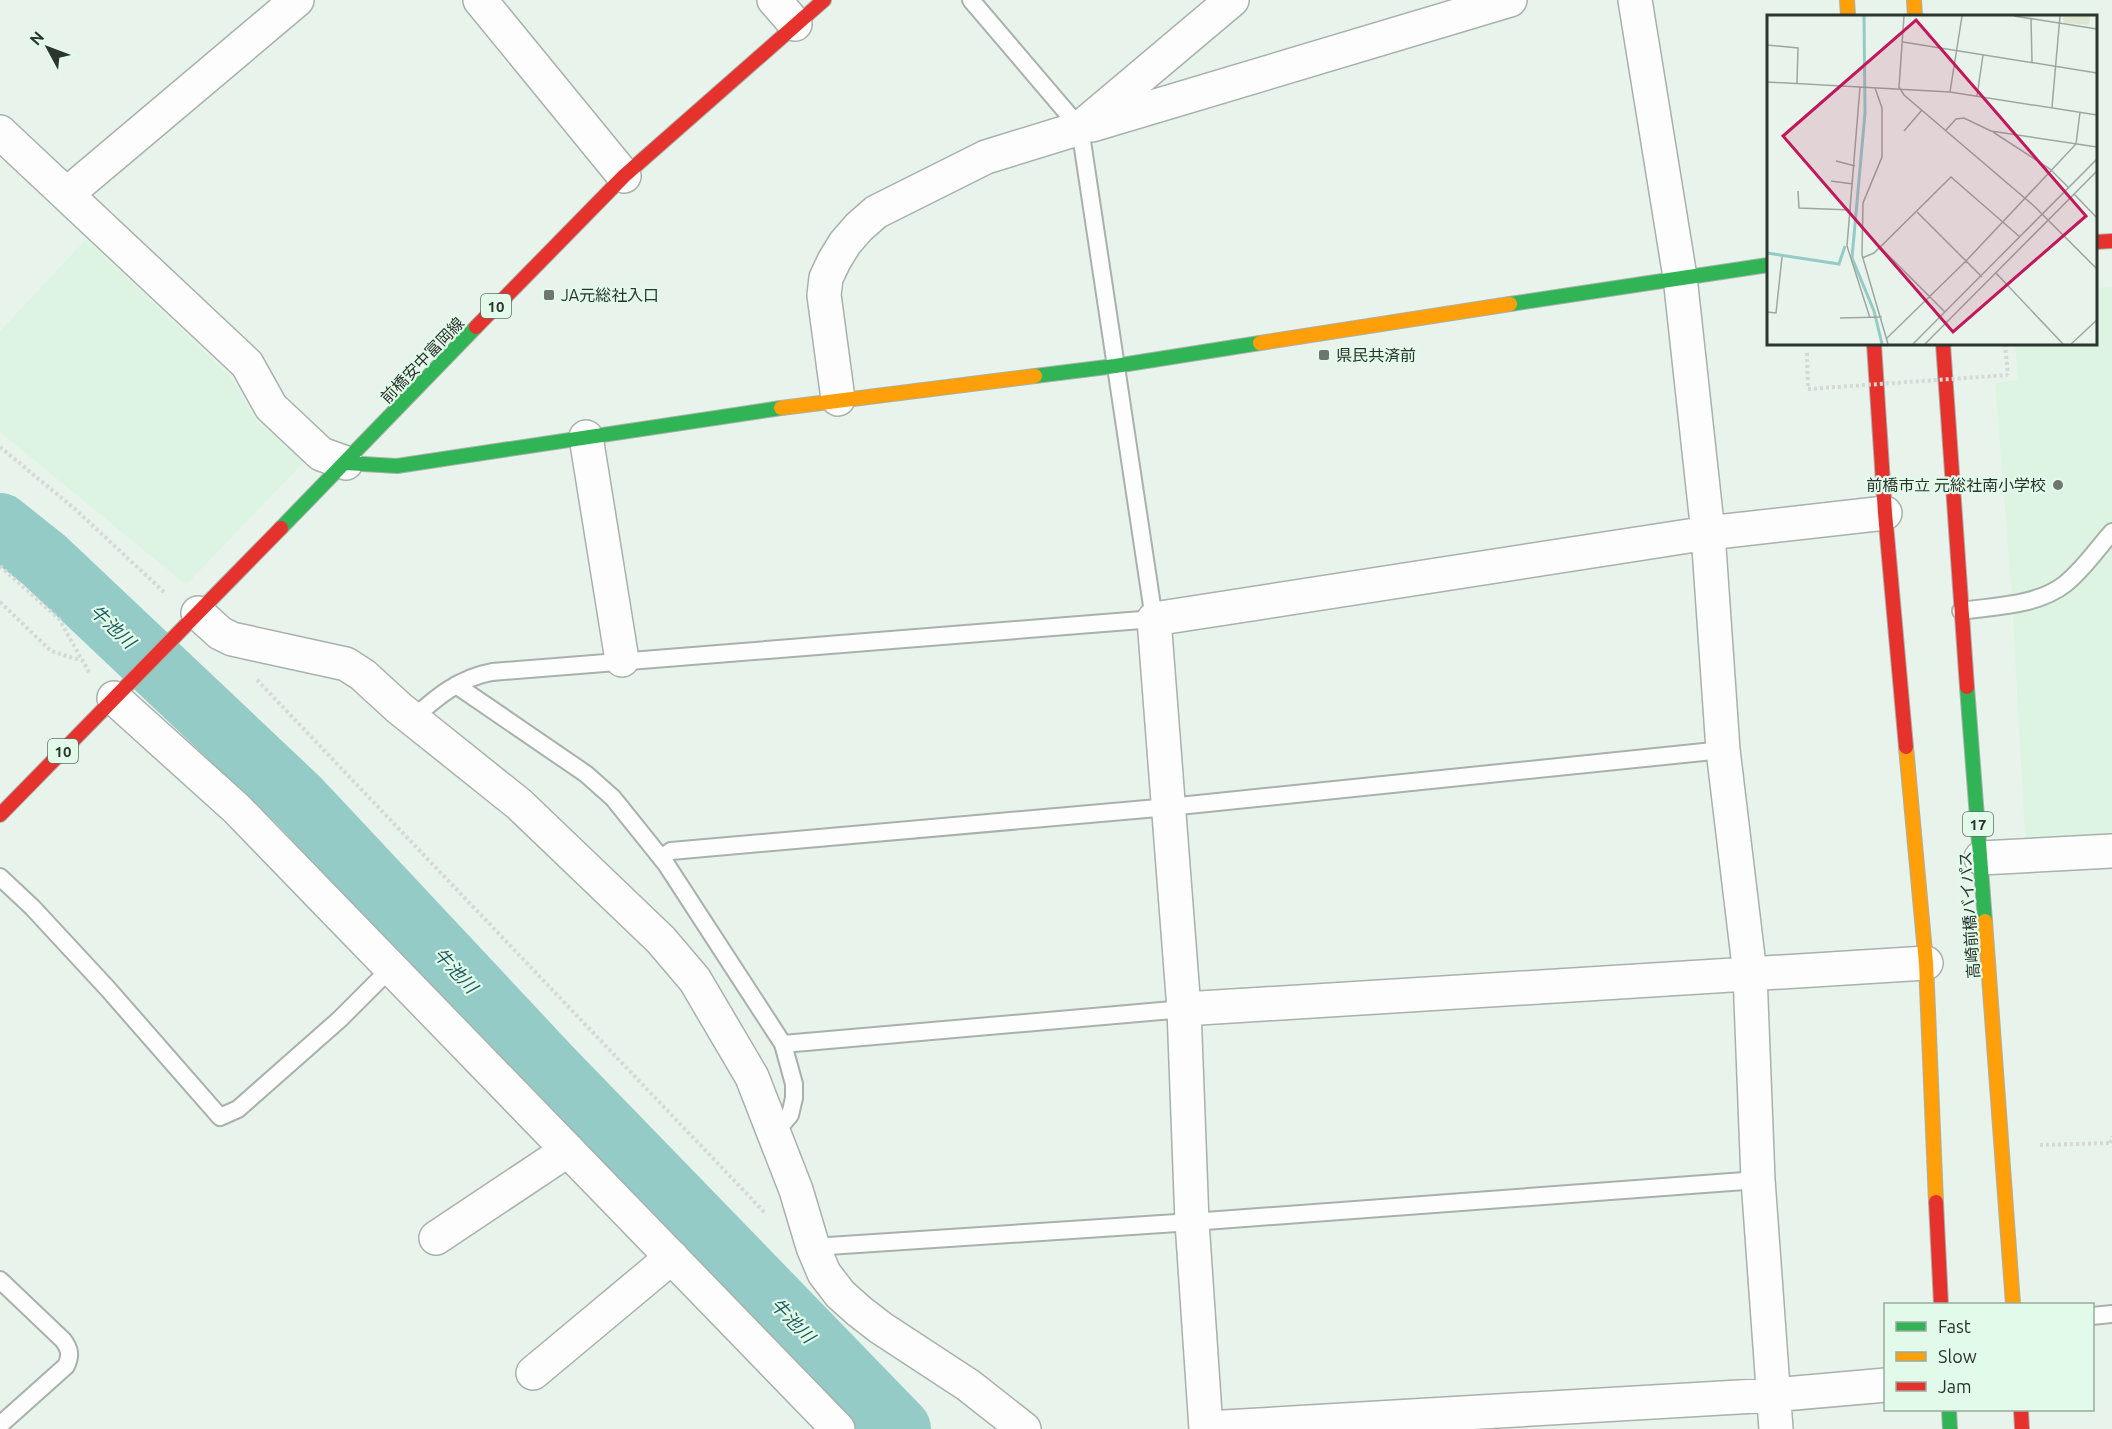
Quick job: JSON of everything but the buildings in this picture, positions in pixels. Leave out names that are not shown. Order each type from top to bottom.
[{"type":"main road","name":"前橋安中富岡線","points":[[191,620],[624,176],[824,0]]},
{"type":"main road","points":[[1846,0],[1848,15]]},
{"type":"main road","points":[[1914,0],[1916,15]]},
{"type":"main road","points":[[2097,242],[2112,241]]},
{"type":"main road","points":[[346,463],[397,466],[838,399],[1115,366],[1680,277],[1767,266]]},
{"type":"main road","points":[[1874,345],[1886,513],[1926,963],[1941,1303]]},
{"type":"main road","name":"高崎前橋バイパス","points":[[1943,345],[1960,611],[1981,858],[2013,1303]]},
{"type":"main road","name":"10","points":[[0,815],[191,620]]},
{"type":"main road","points":[[1949,1411],[1950,1429]]},
{"type":"main road","points":[[2021,1411],[2022,1429]]},
{"type":"street","points":[[67,194],[297,0]]},
{"type":"street","points":[[480,0],[624,176]]},
{"type":"street","points":[[774,0],[795,24]]},
{"type":"street","points":[[1080,128],[1232,0]]},
{"type":"street","points":[[838,399],[824,295],[826,278],[845,243],[876,212],[986,157],[1510,0]]},
{"type":"street","points":[[1635,0],[1680,277],[1708,533],[1723,750],[1750,974],[1758,1180],[1776,1429]]},
{"type":"street","points":[[0,132],[247,364],[271,407],[321,454],[346,463]]},
{"type":"street","points":[[586,437],[622,660]]},
{"type":"street","points":[[1884,1385],[1773,1395],[1206,1429],[1192,1222],[1184,1009],[1154,619],[1708,533],[1886,513]]},
{"type":"street","points":[[191,620],[232,639],[346,664],[363,675],[412,719],[519,804],[662,940],[695,980],[752,1077],[796,1190],[824,1273],[859,1311],[881,1328],[968,1384],[1024,1429]]},
{"type":"street","points":[[120,692],[237,809],[672,1257],[821,1423]]},
{"type":"street","points":[[1981,858],[2112,851]]},
{"type":"street","points":[[1184,1009],[1926,963]]},
{"type":"street","points":[[436,1238],[568,1150]]},
{"type":"street","points":[[533,1373],[672,1257]]},
{"type":"lane","points":[[412,719],[469,677],[492,672],[1154,619],[1080,128],[971,0]]},
{"type":"lane","points":[[1960,611],[2016,603],[2042,596],[2064,585],[2081,569],[2112,532]]},
{"type":"lane","points":[[456,685],[586,774],[612,798],[661,858],[783,1044],[794,1084],[794,1098],[790,1115],[784,1122],[772,1129]]},
{"type":"lane","points":[[661,858],[671,851],[1169,807],[1723,750]]},
{"type":"lane","points":[[0,877],[32,906],[108,988],[220,1117],[238,1109],[392,968]]},
{"type":"lane","points":[[783,1044],[1184,1009]]},
{"type":"lane","points":[[813,1246],[1192,1222],[1758,1180]]},
{"type":"lane","points":[[0,1280],[63,1340],[69,1347],[69,1359],[66,1366],[0,1425]]},
{"type":"lane","points":[[2094,1316],[2112,1314]]},
{"type":"path","points":[[1807,352],[1808,388],[2008,375],[2006,345]]},
{"type":"path","points":[[0,447],[75,509],[168,595],[191,620]]},
{"type":"path","points":[[0,566],[59,619],[90,674],[120,692]]},
{"type":"path","points":[[0,602],[51,651],[82,661]]},
{"type":"path","points":[[232,639],[260,686],[768,1216]]},
{"type":"path","points":[[2040,1145],[2112,1143],[2112,1136]]},
{"type":"shaded area","points":[[86,239],[230,376],[257,422],[305,461],[186,585],[0,432],[0,331]]},
{"type":"shaded area","name":"前橋市立 元総社南小学校","points":[[2112,287],[2112,834],[2025,838],[2011,586],[1995,383],[2018,380],[2015,345],[2097,345],[2097,288]]},
{"type":"waterway","name":"牛池川","points":[[0,525],[44,560],[299,801],[548,1067],[899,1429]]},
{"type":"traffic: fast","points":[[1510,304],[1767,265]]},
{"type":"traffic: fast","points":[[281,528],[476,327]]},
{"type":"traffic: fast","points":[[1035,376],[1260,343]]},
{"type":"traffic: fast","points":[[346,463],[397,466],[781,408]]},
{"type":"traffic: fast","points":[[1967,687],[1985,921]]},
{"type":"traffic: fast","points":[[1949,1411],[1950,1429]]},
{"type":"traffic: slow","points":[[1847,0],[1848,15]]},
{"type":"traffic: slow","points":[[1914,0],[1915,15]]},
{"type":"traffic: slow","points":[[1260,343],[1510,304]]},
{"type":"traffic: slow","points":[[781,408],[1035,376]]},
{"type":"traffic: slow","points":[[1906,747],[1926,963],[1936,1202]]},
{"type":"traffic: slow","points":[[1985,921],[2013,1303]]},
{"type":"traffic: jam","points":[[476,327],[624,176],[824,0]]},
{"type":"traffic: jam","points":[[2097,242],[2112,241]]},
{"type":"traffic: jam","points":[[1874,345],[1885,513],[1906,747]]},
{"type":"traffic: jam","points":[[1943,345],[1967,687]]},
{"type":"traffic: jam","points":[[0,815],[281,528]]},
{"type":"traffic: jam","points":[[1936,1202],[1941,1303]]},
{"type":"traffic: jam","points":[[2021,1411],[2022,1429]]},
{"type":"place","name":"JA元総社入口","points":[[549,295]]},
{"type":"place","name":"県民共済前","points":[[1324,355]]},
{"type":"place","name":"前橋市立 元総社南小学校","points":[[2058,485]]}]
